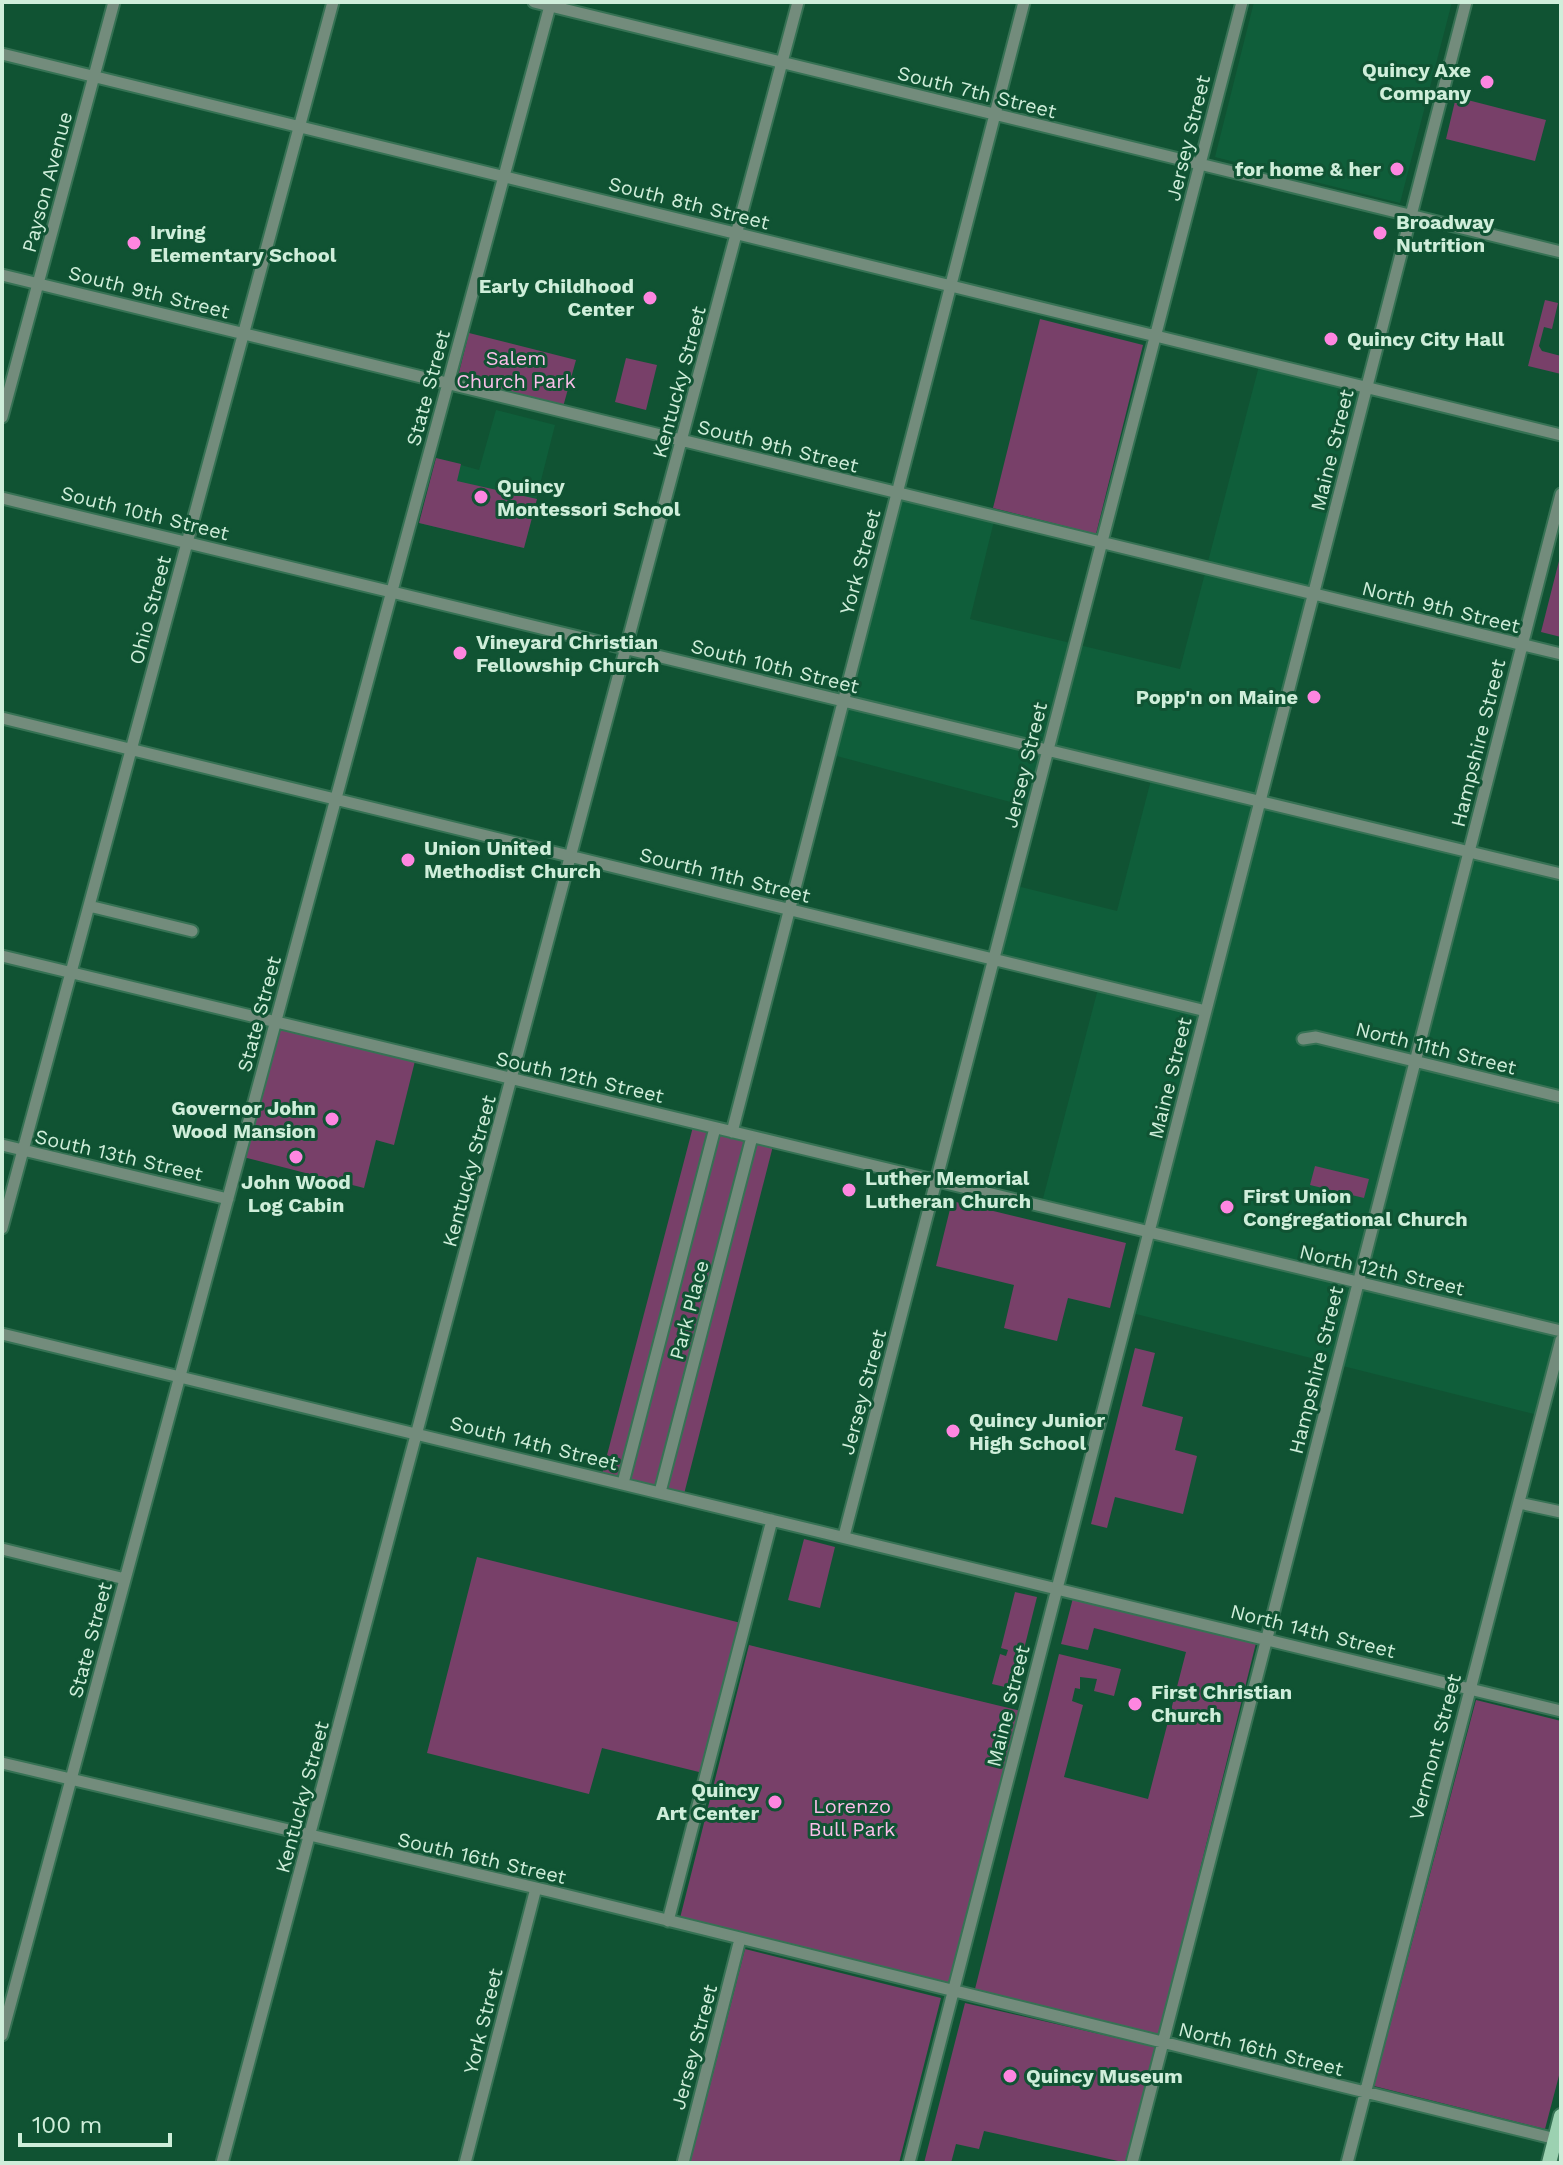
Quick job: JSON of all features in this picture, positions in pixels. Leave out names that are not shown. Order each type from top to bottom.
[{"type":"main road","points":[[1549,2163],[1558,2139],[1561,2116]]},
{"type":"street","name":"Payson Avenue","points":[[2,417],[114,2]]},
{"type":"street","name":"Ohio Street","points":[[2,1228],[333,2]]},
{"type":"street","name":"South 7th Street","points":[[534,2],[1561,252]]},
{"type":"street","name":"Kentucky Street","points":[[222,2163],[798,2]]},
{"type":"street","name":"York Street","points":[[732,1132],[1024,2]]},
{"type":"street","name":"Jersey Street","points":[[844,1536],[1242,2]]},
{"type":"street","name":"Maine Street","points":[[909,2163],[1466,2]]},
{"type":"street","name":"State Street","points":[[2,2035],[550,4]]},
{"type":"street","name":"South 8th Street","points":[[2,54],[1561,435]]},
{"type":"street","name":"South 9th Street","points":[[2,275],[1313,594]]},
{"type":"street","name":"Hampshire Street","points":[[1132,2163],[1561,494]]},
{"type":"street","name":"South 10th Street","points":[[2,498],[1561,874]]},
{"type":"street","name":"North 9th Street","points":[[1313,594],[1561,654]]},
{"type":"street","name":"Sourth 11th Street","points":[[2,718],[1206,1011]]},
{"type":"street","points":[[89,906],[192,931]]},
{"type":"street","name":"South 12th Street","points":[[2,956],[1149,1232]]},
{"type":"street","name":"North 11th Street","points":[[1303,1039],[1316,1037],[1561,1097]]},
{"type":"street","name":"Park Place","points":[[623,1483],[715,1128]]},
{"type":"street","name":"Park Place","points":[[660,1492],[752,1137]]},
{"type":"street","name":"South 13th Street","points":[[2,1145],[228,1199]]},
{"type":"street","name":"North 12th Street","points":[[1149,1232],[1561,1331]]},
{"type":"street","name":"South 14th Street","points":[[2,1334],[1057,1588]]},
{"type":"street","name":"Vermont Street","points":[[1347,2163],[1561,1340]]},
{"type":"street","points":[[1519,1503],[1561,1512]]},
{"type":"street","points":[[668,1921],[772,1520]]},
{"type":"street","points":[[2,1549],[125,1579]]},
{"type":"street","name":"North 14th Street","points":[[1057,1588],[1561,1711]]},
{"type":"street","name":"South 16th Street","points":[[2,1763],[536,1888],[953,1991]]},
{"type":"street","name":"York Street","points":[[465,2163],[536,1888]]},
{"type":"street","name":"Jersey Street","points":[[683,2163],[740,1939]]},
{"type":"street","points":[[2,1979],[16,1982]]},
{"type":"street","name":"North 16th Street","points":[[953,1991],[1558,2139]]},
{"type":"shaded area","points":[[1254,2],[1452,2],[1400,203],[1215,157]]},
{"type":"shaded area","points":[[1260,362],[1366,388],[1260,801],[1561,874],[1561,1340],[1542,1416],[1128,1312],[1148,1232],[1041,1206],[1099,985],[993,960],[1013,885],[1117,911],[1152,776],[1048,750],[1033,808],[829,754],[897,493],[995,517],[970,619],[1180,669]]},
{"type":"shaded area","name":"Quincy Montessori School","points":[[496,410],[555,425],[524,548],[419,523],[436,458],[479,470]]},
{"type":"green space","points":[[1456,97],[1546,120],[1535,161],[1446,139]]},
{"type":"green space","points":[[1545,300],[1558,303],[1552,329],[1544,327],[1539,346],[1542,351],[1561,356],[1561,374],[1528,366]]},
{"type":"green space","points":[[1040,319],[1143,345],[1096,534],[993,508]]},
{"type":"green space","name":"Salem Church Park","points":[[469,333],[576,360],[563,407],[457,380]]},
{"type":"green space","points":[[626,358],[657,365],[646,410],[615,402]]},
{"type":"green space","name":"Quincy Montessori School","points":[[436,458],[461,464],[457,481],[537,499],[524,548],[419,523]]},
{"type":"green space","points":[[1561,553],[1561,637],[1541,632]]},
{"type":"green space","points":[[277,1026],[415,1061],[394,1145],[376,1140],[364,1188],[243,1157]]},
{"type":"green space","points":[[694,1123],[774,1142],[683,1498],[601,1478]]},
{"type":"green space","points":[[1315,1166],[1369,1179],[1364,1198],[1310,1185]]},
{"type":"green space","points":[[952,1201],[1126,1243],[1110,1308],[1068,1298],[1057,1341],[1004,1328],[1014,1285],[936,1266]]},
{"type":"green space","points":[[1135,1348],[1155,1353],[1142,1406],[1183,1417],[1175,1450],[1197,1456],[1183,1514],[1115,1497],[1107,1528],[1091,1524]]},
{"type":"green space","points":[[804,1539],[835,1547],[820,1608],[788,1600]]},
{"type":"green space","points":[[477,1557],[741,1623],[703,1773],[602,1748],[589,1794],[427,1753]]},
{"type":"green space","points":[[1015,1592],[1037,1597],[1014,1689],[992,1684],[1000,1654],[1006,1656],[1008,1650],[1001,1648]]},
{"type":"green space","points":[[1073,1598],[1256,1643],[1159,2035],[975,1989],[1059,1654],[1121,1669],[1114,1696],[1094,1691],[1097,1679],[1080,1677],[1080,1689],[1075,1688],[1072,1701],[1083,1705],[1064,1777],[1148,1799],[1186,1652],[1094,1628],[1088,1650],[1061,1644]]},
{"type":"green space","name":"Lorenzo Bull Park","points":[[749,1645],[1025,1712],[955,1992],[679,1922]]},
{"type":"green space","points":[[1476,1700],[1561,1721],[1561,2068],[1545,2129],[1374,2086]]},
{"type":"green space","points":[[745,1949],[941,1998],[899,2163],[690,2163]]},
{"type":"green space","points":[[965,2003],[1156,2047],[1127,2163],[984,2131],[979,2149],[956,2144],[951,2163],[924,2163]]},
{"type":"place","name":"Quincy Axe Company","points":[[1487,82]]},
{"type":"place","name":"for home & her","points":[[1397,169]]},
{"type":"place","name":"Broadway Nutrition","points":[[1380,233]]},
{"type":"place","name":"Irving Elementary School","points":[[134,243]]},
{"type":"place","name":"Early Childhood Center","points":[[650,298]]},
{"type":"place","name":"Quincy City Hall","points":[[1331,339]]},
{"type":"place","name":"Quincy Montessori School","points":[[481,497]]},
{"type":"place","name":"Vineyard Christian Fellowship Church","points":[[460,653]]},
{"type":"place","name":"Popp'n on Maine","points":[[1314,697]]},
{"type":"place","name":"Union United Methodist Church","points":[[408,860]]},
{"type":"place","name":"Governor John Wood Mansion","points":[[332,1119]]},
{"type":"place","name":"John Wood Log Cabin","points":[[296,1157]]},
{"type":"place","name":"Luther Memorial Lutheran Church","points":[[849,1190]]},
{"type":"place","name":"First Union Congregational Church","points":[[1227,1207]]},
{"type":"place","name":"Quincy Junior High School","points":[[953,1431]]},
{"type":"place","name":"First Christian Church","points":[[1135,1704]]},
{"type":"place","name":"Quincy Art Center","points":[[775,1802]]},
{"type":"place","name":"Quincy Museum","points":[[1010,2076]]}]
